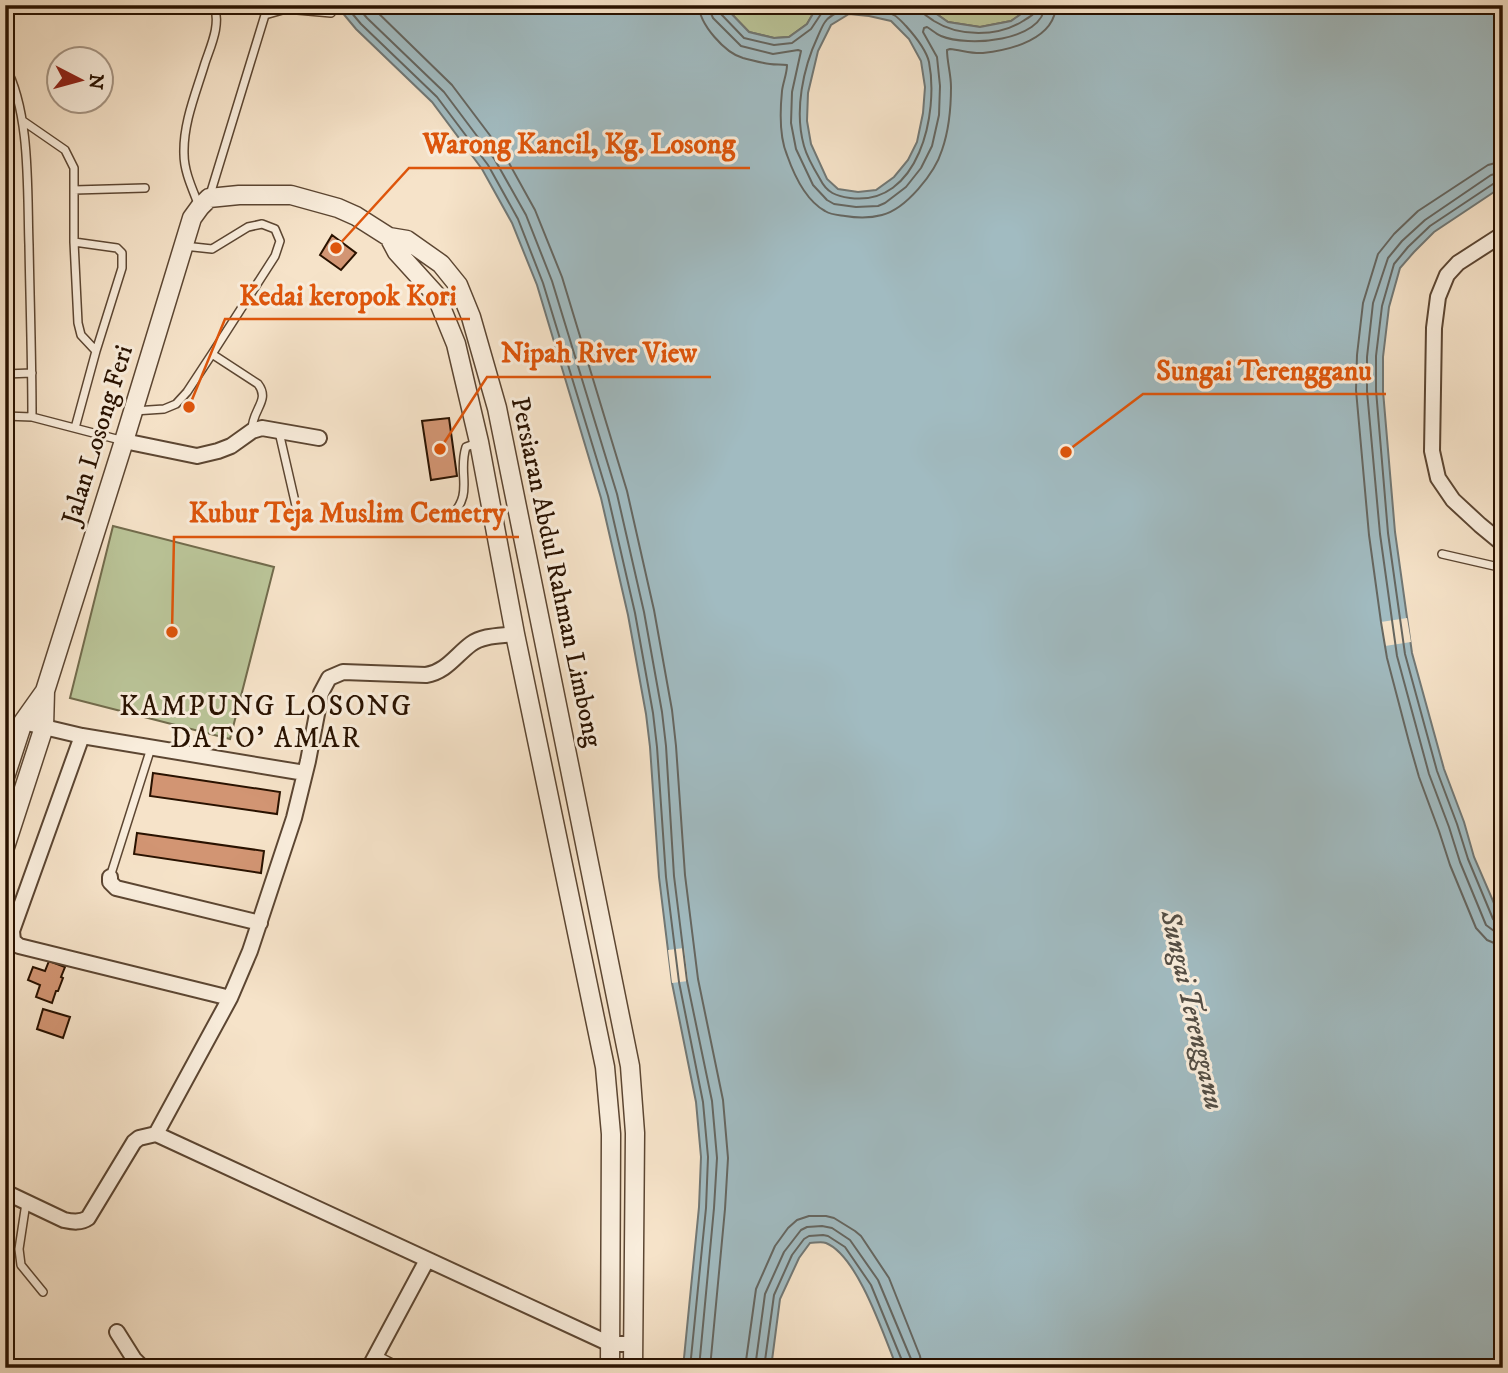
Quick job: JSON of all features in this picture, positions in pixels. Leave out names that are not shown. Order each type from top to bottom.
[{"type":"street","points":[[204,203],[239,195],[292,195],[338,208],[389,237]]},
{"type":"street","name":"Jalan Losong Feri","points":[[5,847],[44,727],[45,691],[192,218],[204,203]]},
{"type":"street","points":[[1503,234],[1458,263],[1447,275],[1438,297],[1434,328],[1432,452],[1438,478],[1453,500],[1503,544]]},
{"type":"street","name":"Persiaran Abdul Rahman Limbong","points":[[389,237],[397,252],[436,295],[456,344],[480,442],[515,634],[606,1067],[611,1133],[610,1368]]},
{"type":"street","name":"Persiaran Abdul Rahman Limbong","points":[[389,237],[407,240],[440,264],[457,285],[471,317],[497,408],[630,1066],[635,1133],[633,1368]]},
{"type":"street","points":[[124,441],[197,456],[230,446],[252,431],[262,428],[319,438]]},
{"type":"street","points":[[156,1134],[230,998],[261,923],[294,818],[321,693],[329,678],[343,672],[435,673],[473,642],[515,634]]},
{"type":"street","name":"Jalan Losong Feri","points":[[5,777],[23,722],[45,691]]},
{"type":"street","points":[[23,722],[82,736],[305,773]]},
{"type":"street","points":[[82,736],[12,931],[13,941],[19,947],[230,998]]},
{"type":"street","points":[[110,877],[110,882],[116,888],[261,923]]},
{"type":"street","points":[[5,1192],[64,1220],[83,1221],[88,1218],[134,1142],[156,1134],[610,1344],[634,1344]]},
{"type":"street","points":[[373,1361],[427,1260]]},
{"type":"street","points":[[117,1332],[134,1360],[143,1368]]},
{"type":"lane","points":[[204,203],[184,165],[184,150],[188,117],[216,30],[217,14],[214,5]]},
{"type":"lane","points":[[204,203],[265,15],[286,9],[331,13]]},
{"type":"lane","points":[[5,66],[14,81],[23,121],[32,417]]},
{"type":"lane","points":[[23,121],[65,150],[74,168],[78,323],[81,335],[96,351]]},
{"type":"lane","points":[[74,190],[145,188]]},
{"type":"lane","points":[[133,411],[164,409],[176,404],[187,392],[275,256],[280,242],[275,229],[262,224],[248,227],[212,249],[184,246]]},
{"type":"lane","points":[[74,242],[117,248],[122,253],[122,268],[75,428]]},
{"type":"lane","points":[[212,354],[258,384],[262,390],[264,396],[251,421],[252,431]]},
{"type":"lane","points":[[5,374],[32,373]]},
{"type":"lane","points":[[5,416],[32,417],[124,441]]},
{"type":"lane","points":[[279,431],[296,506]]},
{"type":"lane","points":[[450,517],[464,500],[463,456],[466,447],[480,442]]},
{"type":"lane","points":[[1442,554],[1503,568]]},
{"type":"lane","points":[[110,877],[151,747]]},
{"type":"lane","points":[[26,1202],[19,1248],[21,1265],[43,1292]]},
{"type":"lane","points":[[373,1361],[401,1368]]},
{"type":"green space","points":[[723,5],[818,5],[807,24],[789,37],[774,38],[749,32]]},
{"type":"green space","points":[[924,5],[1031,5],[1011,21],[980,27],[948,22]]},
{"type":"green space","points":[[113,526],[274,567],[230,739],[70,698]]},
{"type":"water","points":[[336,5],[723,5],[749,32],[774,38],[789,37],[807,24],[818,5],[924,5],[948,22],[980,27],[1011,21],[1031,5],[1503,5],[1503,186],[1434,232],[1400,268],[1389,307],[1383,357],[1383,391],[1395,532],[1412,653],[1444,769],[1474,857],[1503,924],[1503,1368],[897,1368],[859,1280],[838,1251],[820,1242],[810,1243],[799,1258],[780,1299],[771,1368],[683,1368],[699,1207],[701,1157],[696,1102],[672,983],[659,877],[646,714],[628,615],[601,498],[537,285],[512,223],[482,169],[432,102],[356,29]],"holes":[[[849,14],[891,21],[909,39],[921,61],[925,87],[917,142],[908,160],[894,177],[876,190],[858,192],[838,189],[827,179],[811,144],[807,121],[808,93],[818,51],[831,25]]]},
{"type":"pier","points":[[1407,618],[1411,642],[1385,646],[1381,622]]},
{"type":"pier","points":[[684,948],[688,981],[672,983],[668,950]]},
{"type":"building","points":[[332,235],[356,253],[341,270],[320,255]]},
{"type":"building","points":[[449,418],[457,476],[431,480],[422,421]]},
{"type":"building","points":[[153,773],[280,792],[277,814],[150,796]]},
{"type":"building","points":[[137,833],[264,851],[261,873],[134,854]]},
{"type":"building","points":[[49,961],[65,967],[52,1003],[36,997],[40,985],[28,980],[33,967],[45,971]]},
{"type":"building","points":[[43,1009],[70,1017],[63,1038],[37,1029]]},
{"type":"place","name":"Warong Kancil, Kg. Losong","points":[[336,248]]},
{"type":"place","name":"Kedai keropok Kori","points":[[189,407]]},
{"type":"place","name":"Nipah River View","points":[[440,449]]},
{"type":"place","name":"Sungai Terengganu","points":[[1066,452]]},
{"type":"place","name":"Kubur Teja Muslim Cemetry","points":[[172,632]]},
{"type":"district","name":"KAMPUNG LOSONG DATO' AMAR","points":[[266,722]]}]
